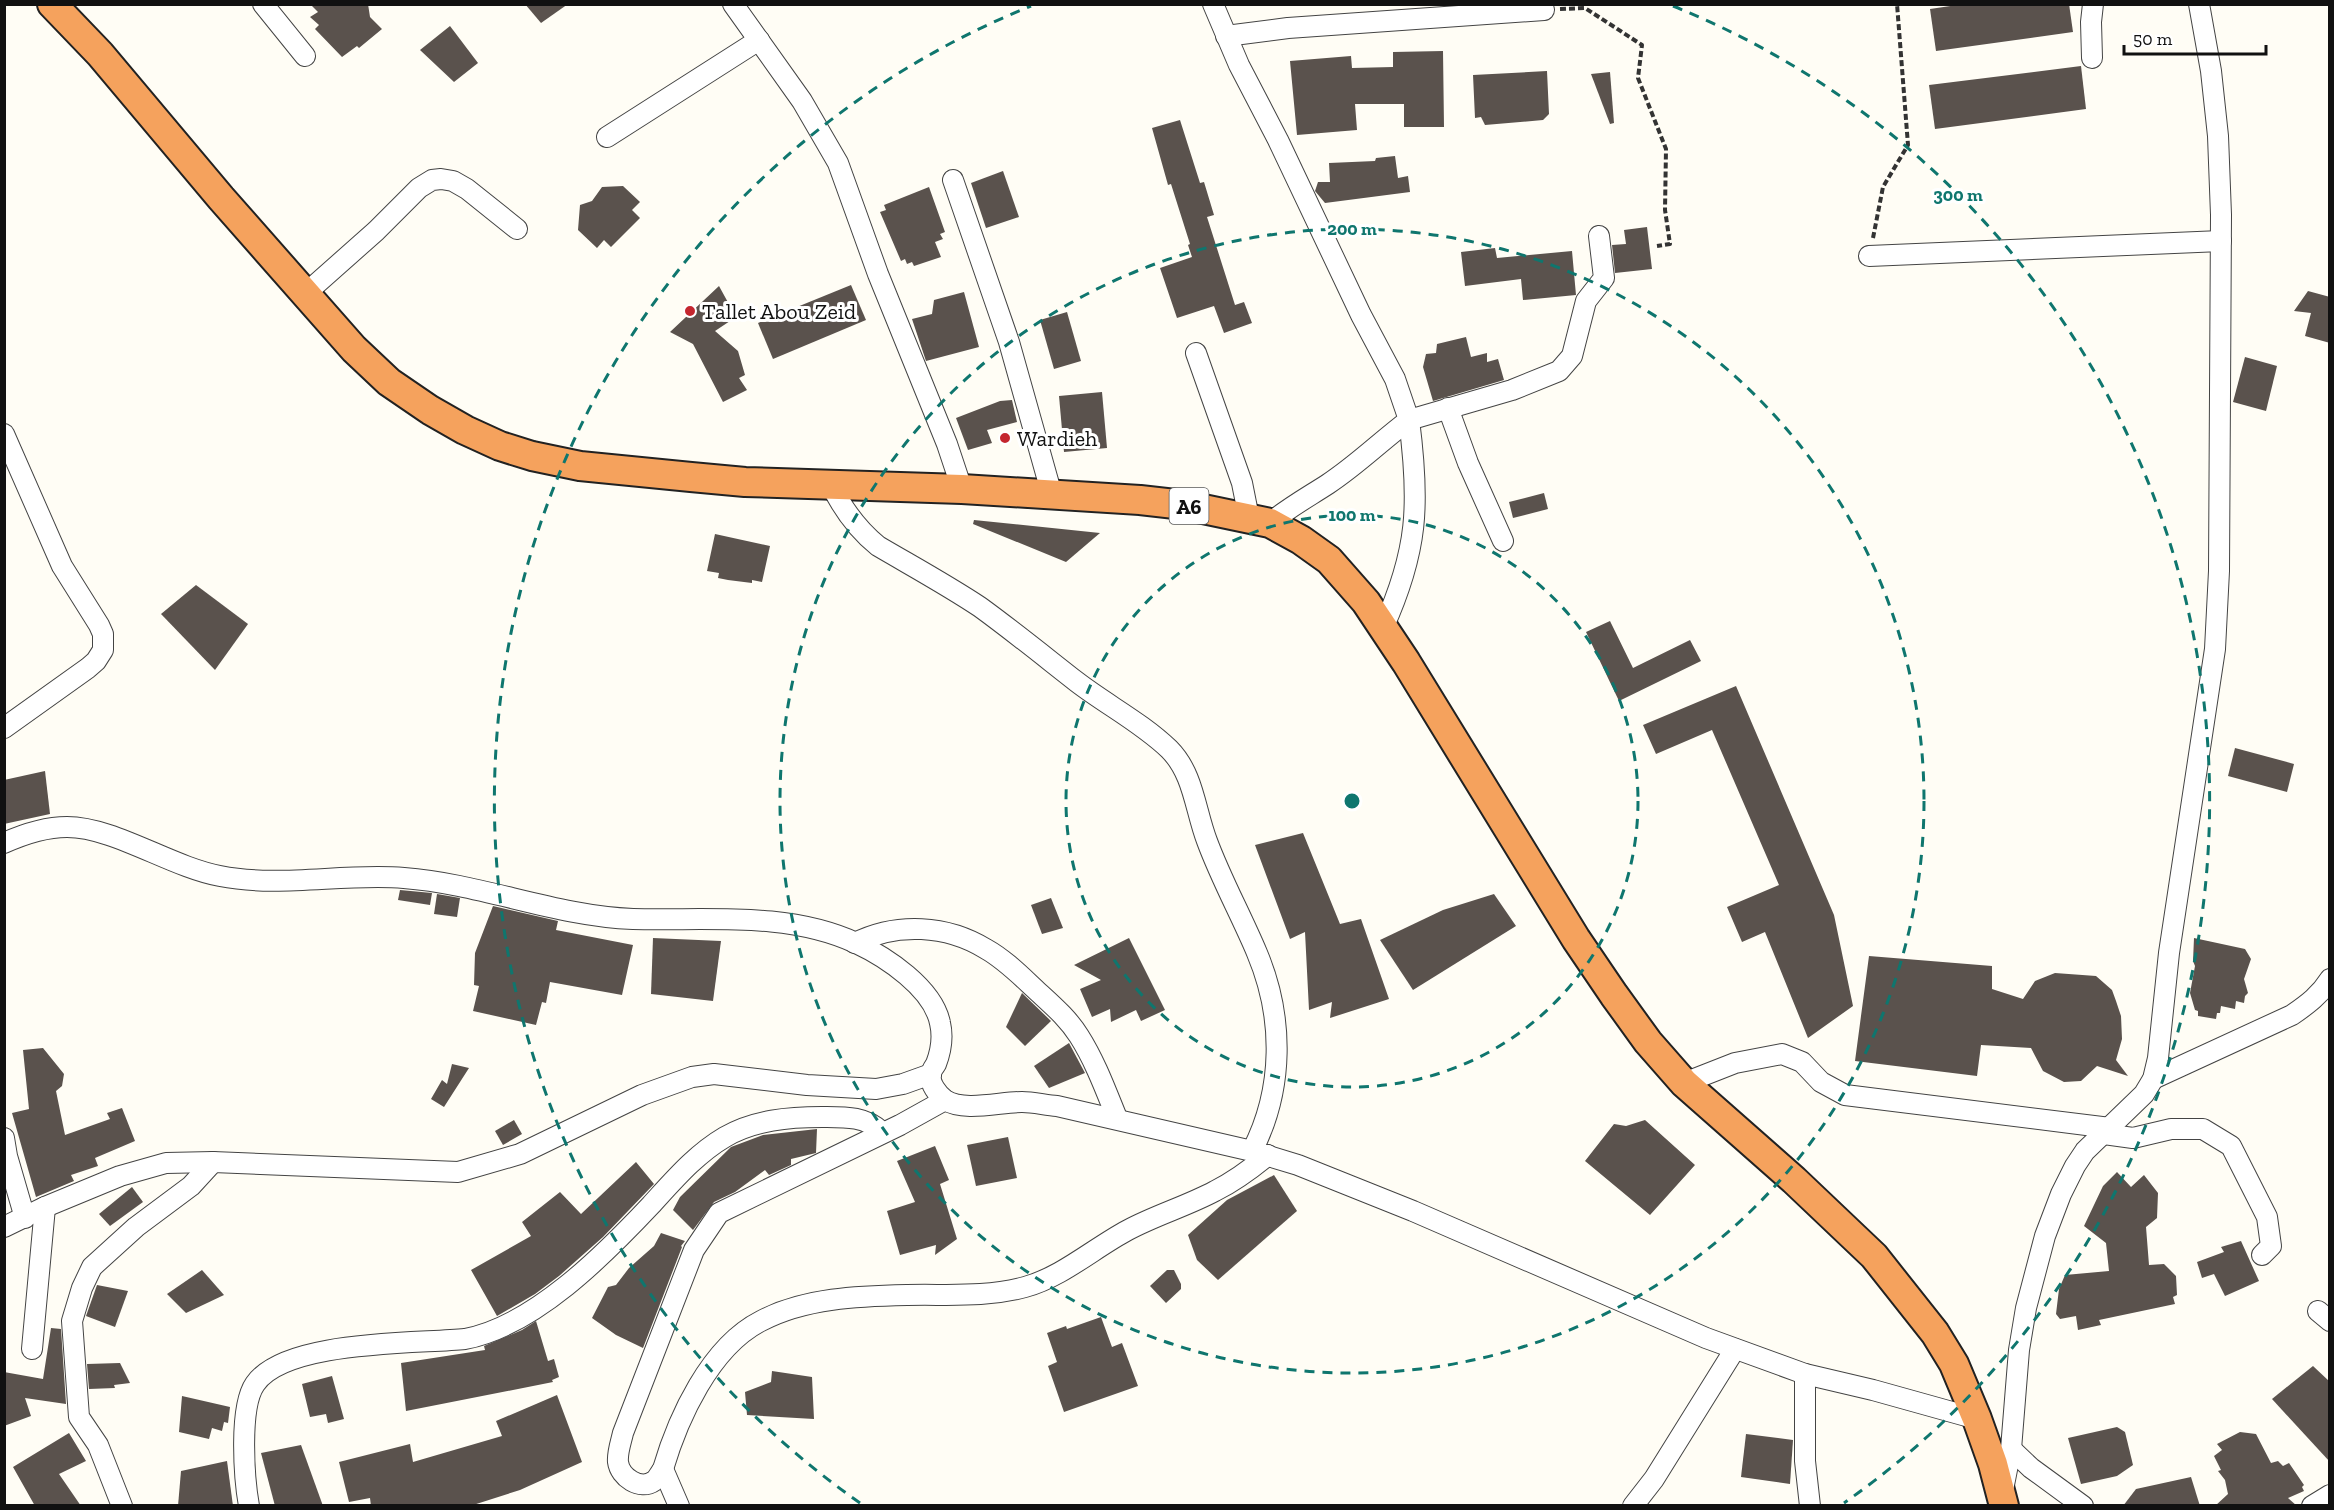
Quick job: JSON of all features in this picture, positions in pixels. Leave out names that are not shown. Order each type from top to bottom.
[{"type":"highway","name":"A6","points":[[52,4],[100,54],[220,198],[354,349],[389,382],[430,410],[500,446],[532,456],[580,466],[745,482],[962,489],[1162,502],[1259,520],[1301,540],[1329,560],[1366,602],[1614,995],[1648,1042],[1684,1083],[1794,1180],[1874,1256],[1935,1333],[1954,1364],[1977,1419],[2003,1500]]},
{"type":"street","points":[[262,4],[305,56]]},
{"type":"street","points":[[733,4],[822,132],[838,163],[878,274],[962,489]]},
{"type":"street","points":[[1214,4],[1243,74],[1304,192],[1361,315],[1395,379],[1409,420],[1414,459],[1415,526],[1405,572],[1383,628]]},
{"type":"street","points":[[2092,58],[2093,4]]},
{"type":"street","points":[[2003,1500],[2011,1449],[2019,1350],[2031,1287],[2045,1236],[2061,1194],[2075,1166],[2085,1151],[2135,1105],[2152,1079],[2158,1058],[2169,953],[2215,649],[2219,571],[2221,241],[2218,136],[2211,71],[2199,4]]},
{"type":"street","points":[[1226,36],[1288,28],[1544,10]]},
{"type":"street","points":[[607,137],[759,40]]},
{"type":"street","points":[[305,294],[390,218],[419,188],[432,180],[447,179],[467,189],[517,229]]},
{"type":"street","points":[[952,180],[1009,342],[1052,495]]},
{"type":"street","points":[[1196,353],[1239,476],[1259,520],[1290,506],[1332,482],[1409,420],[1512,390],[1558,371],[1572,356],[1586,301],[1604,278],[1599,236]]},
{"type":"street","points":[[1869,256],[2221,241]]},
{"type":"street","points":[[1448,408],[1468,463],[1503,541]]},
{"type":"street","points":[[4,434],[62,566],[99,625],[104,645],[96,661],[88,668],[4,728]]},
{"type":"street","points":[[831,483],[845,511],[872,541],[981,608],[1078,683],[1157,739],[1180,763],[1187,775],[1207,841],[1257,953],[1274,1009],[1277,1058],[1272,1099],[1262,1131],[1260,1153],[1247,1172],[1214,1192],[1129,1229],[1060,1271],[1026,1287],[966,1296],[911,1295],[854,1298],[784,1311],[760,1321],[730,1344],[701,1380],[684,1411],[663,1469],[654,1480],[645,1484],[636,1483],[624,1476],[618,1459],[623,1433],[694,1250],[719,1213],[945,1100]]},
{"type":"street","points":[[4,843],[43,829],[83,828],[195,870],[222,877],[265,880],[402,878],[445,883],[598,916],[631,919],[730,920],[786,924],[820,930],[855,943],[881,957],[906,975],[926,996],[936,1010],[940,1023],[941,1045],[931,1074],[935,1089],[945,1100],[971,1105],[1035,1103],[1117,1118],[1260,1153],[1363,1191],[1735,1349],[1805,1374],[1883,1392],[1977,1419]]},
{"type":"street","points":[[855,943],[884,932],[906,928],[926,928],[959,937],[986,948],[1021,976],[1070,1023],[1089,1055],[1117,1118]]},
{"type":"street","points":[[2152,1079],[2292,1015],[2309,1003],[2330,979]]},
{"type":"street","points":[[1684,1083],[1735,1063],[1782,1054],[1802,1062],[1821,1082],[1845,1095],[2107,1131],[2133,1138],[2171,1128],[2203,1129],[2231,1146],[2267,1217],[2271,1246],[2262,1255]]},
{"type":"street","points":[[4,1227],[120,1176],[166,1163],[213,1162],[458,1172],[520,1154],[642,1095],[692,1077],[714,1074],[807,1085],[876,1089],[903,1084],[931,1074]]},
{"type":"street","points":[[249,1506],[244,1456],[247,1407],[250,1392],[265,1374],[304,1355],[332,1349],[465,1339],[485,1335],[507,1326],[531,1312],[571,1280],[627,1230],[695,1158],[727,1136],[756,1124],[809,1117],[848,1117],[871,1123],[882,1132]]},
{"type":"street","points":[[4,1138],[25,1218]]},
{"type":"street","points":[[122,1506],[98,1445],[79,1417],[72,1321],[82,1288],[92,1267],[136,1227],[190,1186],[213,1162]]},
{"type":"street","points":[[32,1348],[45,1208]]},
{"type":"street","points":[[1633,1506],[1654,1479],[1735,1349]]},
{"type":"street","points":[[1805,1374],[1805,1461],[1810,1506]]},
{"type":"street","points":[[2011,1449],[2031,1468],[2083,1506]]},
{"type":"street","points":[[663,1469],[679,1506]]},
{"type":"street","points":[[2312,1506],[2330,1495]]},
{"type":"path","points":[[1869,256],[1882,187],[1908,145],[1897,4]]},
{"type":"path","points":[[1544,10],[1585,8],[1642,45],[1638,78],[1666,149],[1665,210],[1670,244],[1657,246]]},
{"type":"building","points":[[310,4],[368,4],[370,17],[382,29],[359,48],[357,46],[342,57],[315,29],[319,25],[310,17],[318,12]]},
{"type":"building","points":[[525,4],[568,4],[541,23]]},
{"type":"building","points":[[1964,4],[2069,4],[2073,32],[1936,51],[1930,9]]},
{"type":"building","points":[[450,26],[478,63],[454,82],[420,50]]},
{"type":"building","points":[[1443,51],[1444,127],[1404,127],[1404,104],[1355,104],[1357,130],[1297,135],[1290,61],[1351,56],[1352,68],[1393,67],[1393,52]]},
{"type":"building","points":[[2081,66],[2086,109],[1935,129],[1929,85]]},
{"type":"building","points":[[1547,71],[1549,114],[1543,120],[1485,125],[1481,117],[1475,118],[1473,75]]},
{"type":"building","points":[[1610,72],[1614,123],[1610,124],[1591,74]]},
{"type":"building","points":[[1180,120],[1200,183],[1204,182],[1214,215],[1207,217],[1235,305],[1244,302],[1252,323],[1224,333],[1214,306],[1177,318],[1160,268],[1192,257],[1188,245],[1190,244],[1171,184],[1168,185],[1152,128]]},
{"type":"building","points":[[1395,156],[1398,178],[1408,176],[1410,192],[1325,203],[1315,191],[1318,182],[1330,182],[1329,163],[1375,161],[1376,158]]},
{"type":"building","points":[[1003,171],[1019,217],[986,228],[971,183]]},
{"type":"building","points":[[623,186],[640,202],[632,210],[640,218],[611,247],[604,240],[597,248],[578,230],[580,205],[592,201],[602,187]]},
{"type":"building","points":[[929,187],[945,232],[940,234],[943,239],[935,242],[941,257],[914,266],[912,262],[907,264],[905,259],[901,261],[880,212],[886,210],[884,205]]},
{"type":"building","points":[[1647,227],[1652,269],[1615,273],[1612,245],[1626,244],[1624,230]]},
{"type":"building","points":[[1495,248],[1497,258],[1572,251],[1576,295],[1523,300],[1521,279],[1465,286],[1461,252]]},
{"type":"building","points":[[851,285],[866,320],[773,359],[758,323]]},
{"type":"building","points":[[719,286],[736,317],[715,331],[738,351],[745,375],[739,378],[747,390],[723,402],[693,344],[670,332]]},
{"type":"building","points":[[2308,291],[2330,297],[2330,343],[2305,336],[2311,313],[2294,311]]},
{"type":"building","points":[[964,292],[979,347],[926,361],[912,319],[932,314],[934,300]]},
{"type":"building","points":[[1067,312],[1081,361],[1054,369],[1040,320]]},
{"type":"building","points":[[1466,337],[1471,357],[1487,353],[1487,362],[1498,359],[1504,380],[1433,401],[1423,367],[1426,354],[1436,353],[1437,344]]},
{"type":"building","points":[[2245,357],[2277,366],[2266,411],[2233,402]]},
{"type":"building","points":[[1102,392],[1107,448],[1064,452],[1059,396]]},
{"type":"building","points":[[1012,400],[1017,422],[987,430],[992,443],[968,450],[956,418],[1000,401]]},
{"type":"building","points":[[1544,493],[1548,509],[1513,518],[1509,502]]},
{"type":"building","points":[[974,520],[1100,533],[1066,562],[973,524]]},
{"type":"building","points":[[715,534],[770,546],[762,582],[752,580],[752,583],[718,578],[719,573],[707,571]]},
{"type":"building","points":[[196,585],[248,624],[215,670],[161,614]]},
{"type":"building","points":[[1610,621],[1633,668],[1690,640],[1701,661],[1619,701],[1586,632]]},
{"type":"building","points":[[1736,686],[1834,915],[1853,1006],[1808,1038],[1765,932],[1742,942],[1727,907],[1779,885],[1712,730],[1656,754],[1643,725]]},
{"type":"building","points":[[2235,748],[2294,764],[2287,792],[2228,776]]},
{"type":"building","points":[[45,771],[50,814],[4,824],[4,780]]},
{"type":"building","points":[[1303,833],[1340,924],[1361,919],[1389,999],[1330,1018],[1332,1002],[1309,1010],[1305,932],[1290,939],[1255,845]]},
{"type":"building","points":[[400,890],[432,893],[430,905],[398,900]]},
{"type":"building","points":[[437,894],[460,898],[457,917],[434,914]]},
{"type":"building","points":[[1494,894],[1516,926],[1413,990],[1380,940],[1443,910]]},
{"type":"building","points":[[1051,898],[1063,928],[1042,934],[1031,905]]},
{"type":"building","points":[[493,906],[558,921],[556,930],[633,945],[622,995],[550,982],[546,1003],[542,1002],[536,1025],[473,1011],[479,986],[474,985],[475,953]]},
{"type":"building","points":[[653,938],[721,941],[713,1001],[651,994]]},
{"type":"building","points":[[1129,938],[1165,1010],[1141,1021],[1136,1010],[1111,1022],[1110,1009],[1092,1017],[1080,989],[1101,980],[1074,965]]},
{"type":"building","points":[[2194,938],[2245,949],[2251,959],[2244,979],[2248,993],[2244,1003],[2236,1001],[2235,1009],[2221,1006],[2216,1019],[2198,1016],[2190,993],[2195,966],[2193,961]]},
{"type":"building","points":[[1869,956],[1992,966],[1992,989],[2023,999],[2035,981],[2055,973],[2096,976],[2112,990],[2121,1016],[2122,1039],[2116,1060],[2128,1076],[2097,1066],[2081,1081],[2064,1082],[2043,1071],[2031,1048],[1981,1045],[1977,1076],[1855,1061]]},
{"type":"building","points":[[1022,993],[1051,1021],[1025,1046],[1006,1027]]},
{"type":"building","points":[[1069,1043],[1085,1073],[1049,1088],[1034,1066]]},
{"type":"building","points":[[43,1048],[64,1074],[62,1086],[56,1091],[65,1135],[110,1119],[107,1113],[122,1108],[135,1141],[95,1158],[98,1166],[71,1175],[74,1181],[36,1197],[12,1113],[29,1109],[23,1050]]},
{"type":"building","points":[[452,1064],[469,1068],[444,1107],[431,1099],[442,1080],[447,1084]]},
{"type":"building","points":[[514,1120],[522,1134],[503,1145],[495,1131]]},
{"type":"building","points":[[1645,1120],[1695,1165],[1650,1215],[1585,1161],[1614,1124],[1626,1126]]},
{"type":"building","points":[[817,1129],[816,1153],[791,1159],[791,1165],[769,1175],[765,1170],[735,1192],[714,1202],[693,1230],[673,1210],[680,1197],[731,1147],[763,1135]]},
{"type":"building","points":[[1008,1137],[1017,1178],[976,1186],[967,1145]]},
{"type":"building","points":[[935,1146],[949,1180],[940,1184],[957,1239],[935,1255],[936,1245],[900,1255],[887,1211],[915,1202],[897,1161]]},
{"type":"building","points":[[636,1162],[654,1184],[603,1237],[559,1276],[535,1294],[497,1316],[471,1270],[531,1236],[522,1222],[560,1192],[581,1214]]},
{"type":"building","points":[[2117,1172],[2131,1187],[2144,1175],[2158,1193],[2157,1218],[2146,1227],[2149,1265],[2164,1264],[2176,1276],[2177,1295],[2173,1297],[2175,1304],[2099,1320],[2101,1325],[2078,1330],[2076,1316],[2060,1319],[2056,1314],[2059,1289],[2065,1275],[2109,1271],[2106,1243],[2084,1226],[2103,1186]]},
{"type":"building","points":[[1274,1175],[1297,1211],[1218,1280],[1197,1260],[1188,1235],[1227,1200]]},
{"type":"building","points":[[132,1187],[143,1202],[110,1226],[99,1214]]},
{"type":"building","points":[[661,1233],[685,1241],[681,1246],[643,1348],[616,1335],[592,1318],[608,1287],[616,1285],[629,1268],[654,1246]]},
{"type":"building","points":[[2241,1241],[2259,1281],[2225,1296],[2214,1274],[2202,1278],[2197,1262],[2224,1252],[2221,1247]]},
{"type":"building","points":[[202,1270],[224,1295],[186,1313],[167,1294]]},
{"type":"building","points":[[1167,1270],[1174,1270],[1181,1289],[1166,1303],[1150,1286]]},
{"type":"building","points":[[97,1285],[128,1291],[115,1327],[86,1316]]},
{"type":"building","points":[[1101,1317],[1112,1347],[1122,1343],[1138,1386],[1064,1412],[1048,1366],[1057,1362],[1047,1333],[1066,1326],[1067,1329]]},
{"type":"building","points":[[536,1321],[548,1361],[554,1359],[559,1377],[552,1380],[553,1382],[406,1411],[401,1363],[485,1350],[484,1346],[522,1330]]},
{"type":"building","points":[[51,1328],[61,1329],[66,1404],[25,1398],[31,1416],[4,1426],[4,1372],[43,1379]]},
{"type":"building","points":[[120,1363],[130,1383],[114,1385],[115,1388],[89,1389],[87,1364]]},
{"type":"building","points":[[2313,1366],[2330,1382],[2330,1462],[2272,1399]]},
{"type":"building","points":[[772,1371],[812,1377],[814,1419],[747,1415],[745,1392],[771,1382]]},
{"type":"building","points":[[332,1376],[344,1419],[328,1423],[326,1414],[310,1417],[302,1384]]},
{"type":"building","points":[[557,1395],[582,1462],[520,1490],[470,1506],[371,1506],[370,1498],[349,1502],[339,1462],[410,1444],[413,1462],[502,1436],[496,1421]]},
{"type":"building","points":[[182,1396],[230,1407],[228,1423],[224,1422],[222,1431],[212,1428],[209,1439],[179,1432]]},
{"type":"building","points":[[2117,1427],[2125,1432],[2133,1465],[2117,1476],[2081,1484],[2068,1438]]},
{"type":"building","points":[[2240,1432],[2256,1434],[2271,1463],[2278,1461],[2283,1466],[2289,1463],[2304,1485],[2302,1487],[2304,1491],[2288,1498],[2297,1506],[2215,1506],[2228,1494],[2225,1480],[2218,1471],[2221,1470],[2214,1456],[2222,1450],[2217,1444]]},
{"type":"building","points":[[69,1433],[86,1461],[59,1474],[81,1506],[35,1506],[13,1467]]},
{"type":"building","points":[[1746,1434],[1793,1440],[1790,1484],[1741,1477]]},
{"type":"building","points":[[301,1445],[323,1506],[275,1506],[261,1453]]},
{"type":"building","points":[[227,1461],[233,1506],[178,1506],[181,1471]]},
{"type":"building","points":[[2191,1477],[2200,1506],[2123,1506],[2136,1489]]},
{"type":"place","name":"Tallet Abou Zeid","points":[[690,311]]},
{"type":"place","name":"Wardieh","points":[[1005,438]]}]
